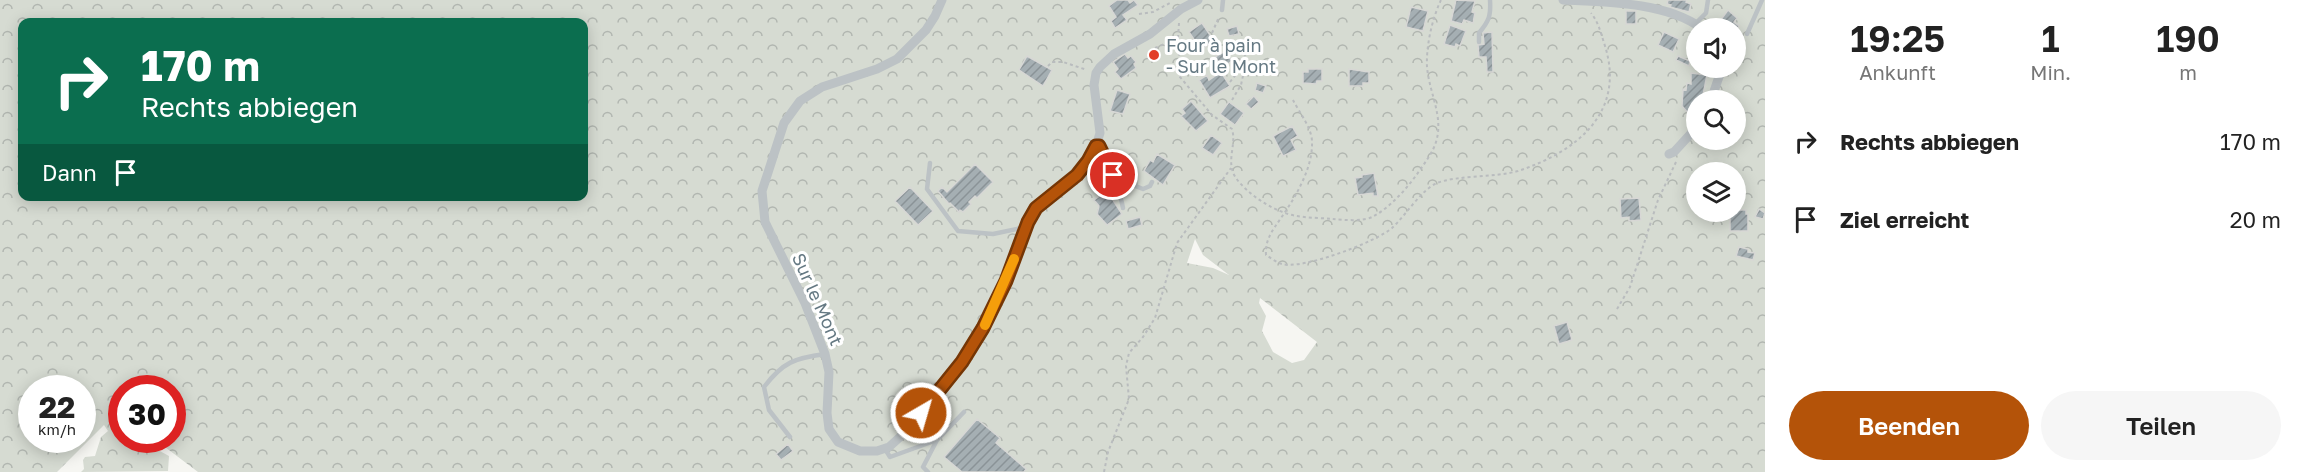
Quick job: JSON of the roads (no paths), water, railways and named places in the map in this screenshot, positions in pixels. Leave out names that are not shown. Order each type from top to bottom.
[{"type":"street","name":"Sur le Mont","points":[[885,449],[868,452],[851,449],[838,442],[832,435],[827,413],[829,372],[825,354],[809,311],[764,216],[763,185],[778,138],[790,113],[807,95],[833,83],[877,69],[904,54],[935,16],[942,0]]},
{"type":"street","points":[[1563,0],[1614,2],[1674,14],[1686,20]]},
{"type":"street","points":[[885,449],[910,428],[975,341],[1006,281],[1026,228],[1039,205],[1081,170],[1096,146],[1100,124],[1094,94],[1096,73],[1114,54],[1150,34],[1195,2]]},
{"type":"street","points":[[1672,153],[1686,138]]},
{"type":"lane","points":[[1222,10],[1223,0]]},
{"type":"lane","points":[[1479,42],[1479,33],[1489,20],[1490,0]]},
{"type":"lane","points":[[1703,18],[1708,0]]},
{"type":"lane","points":[[1747,34],[1762,0]]},
{"type":"lane","points":[[1096,146],[1099,146],[1109,170],[1118,178],[1143,189],[1150,186],[1152,182]]},
{"type":"lane","points":[[930,163],[927,189],[957,231],[993,234],[1026,228]]},
{"type":"lane","points":[[1081,170],[1101,177],[1114,185],[1120,193],[1123,208]]},
{"type":"lane","points":[[790,437],[769,410],[764,387],[776,370],[801,357],[825,354]]},
{"type":"lane","points":[[928,472],[923,467],[937,440],[964,412]]},
{"type":"lane","points":[[885,449],[890,457],[937,440]]},
{"type":"place","name":"Four à pain - Sur le Mont","points":[[1154,55]]}]
